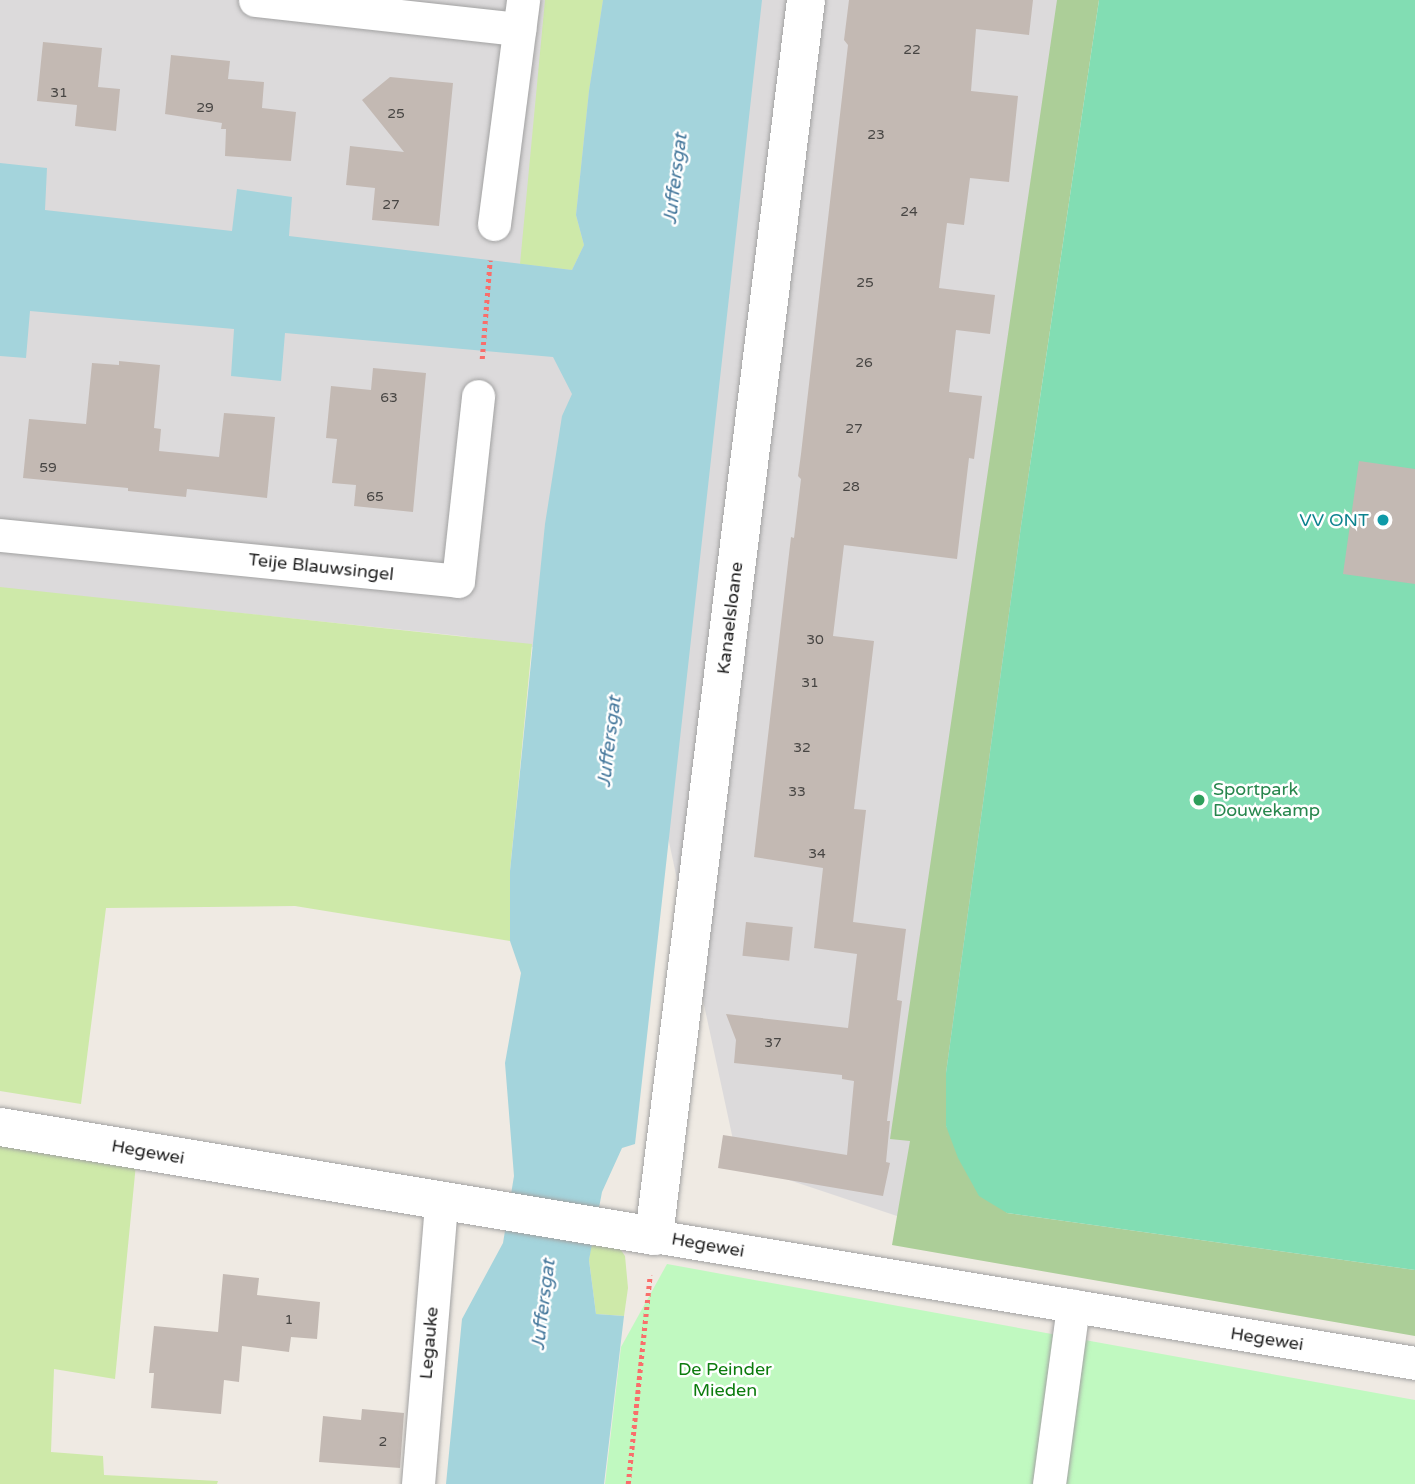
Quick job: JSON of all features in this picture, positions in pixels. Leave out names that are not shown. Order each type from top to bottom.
[{"type":"street","points":[[255,0],[521,15],[494,224]]},
{"type":"street","name":"Kanaelsloane","points":[[641,1235],[806,0]]},
{"type":"street","name":"Teije Blauwsingel","points":[[0,535],[458,581],[478,396]]},
{"type":"street","name":"Hegewei","points":[[0,1127],[1415,1363]]},
{"type":"street","name":"Legauke","points":[[418,1484],[441,1202]]},
{"type":"street","points":[[1049,1484],[1073,1306]]},
{"type":"path","points":[[478,396],[494,224]]},
{"type":"path","points":[[628,1484],[641,1235]]},
{"type":"shaded area","points":[[0,0],[1087,0],[936,1229],[738,1163],[657,786],[578,654],[461,636],[0,588]]},
{"type":"green space","points":[[545,0],[603,0],[589,91],[576,215],[584,245],[572,270],[520,264]]},
{"type":"green space","points":[[1057,0],[1099,0],[1021,526],[946,1073],[946,1126],[1007,1213],[1415,1270],[1415,1336],[892,1245],[910,1141],[890,1139]]},
{"type":"green space","name":"Sportpark Douwekamp","points":[[1099,0],[1415,0],[1415,1270],[1007,1213],[979,1196],[958,1158],[946,1126],[946,1073],[1021,526]]},
{"type":"green space","points":[[0,587],[532,644],[510,871],[510,941],[295,906],[106,908],[81,1104],[0,1091]]},
{"type":"green space","points":[[0,1142],[136,1164],[115,1379],[54,1369],[51,1452],[103,1456],[104,1475],[218,1481],[217,1484],[0,1484]]},
{"type":"green space","points":[[615,1241],[625,1256],[628,1288],[624,1316],[596,1314],[589,1260],[591,1246]]},
{"type":"green space","name":"De Peinder Mieden","points":[[667,1264],[1415,1400],[1415,1484],[605,1484],[621,1347]]},
{"type":"water","name":"Juffersgat","points":[[603,0],[762,0],[635,1144],[622,1148],[602,1192],[589,1260],[596,1314],[624,1316],[604,1484],[446,1484],[462,1319],[503,1243],[514,1176],[505,1063],[521,973],[510,941],[510,871],[545,524],[562,416],[572,394],[553,357],[285,333],[281,381],[231,376],[234,329],[30,311],[26,358],[0,356],[0,163],[47,168],[45,210],[232,231],[237,189],[292,197],[289,236],[572,270],[584,245],[576,215],[589,91]]},
{"type":"building","points":[[849,0],[1033,0],[1029,35],[976,29],[971,91],[1018,96],[1009,182],[970,178],[964,225],[947,223],[939,288],[995,295],[990,334],[956,330],[949,392],[982,396],[974,459],[969,458],[957,559],[844,545],[833,636],[874,641],[854,809],[866,810],[853,922],[906,929],[897,1000],[902,1001],[887,1121],[890,1121],[886,1162],[890,1163],[883,1196],[718,1168],[723,1135],[847,1155],[854,1081],[842,1079],[842,1075],[734,1063],[736,1040],[726,1014],[848,1028],[857,954],[814,948],[823,868],[754,857],[791,537],[794,538],[801,479],[798,476],[848,45],[844,40]]},
{"type":"building","points":[[43,42],[102,48],[98,87],[120,89],[116,131],[75,126],[77,105],[37,101]]},
{"type":"building","points":[[171,55],[230,61],[228,79],[264,82],[262,108],[296,112],[291,161],[225,156],[226,129],[221,129],[222,123],[165,114]]},
{"type":"building","points":[[390,77],[453,83],[439,226],[372,220],[375,188],[346,185],[350,146],[404,152],[362,100]]},
{"type":"building","points":[[119,361],[160,365],[154,428],[161,429],[159,451],[219,457],[224,413],[275,417],[267,498],[187,489],[186,497],[128,491],[128,488],[23,478],[29,419],[86,424],[92,363],[119,365]]},
{"type":"building","points":[[373,368],[426,373],[413,512],[354,506],[356,485],[332,483],[337,439],[326,438],[331,386],[371,390]]},
{"type":"building","name":"VV ONT","points":[[1359,461],[1415,469],[1415,584],[1343,574]]},
{"type":"building","points":[[746,922],[793,927],[789,961],[742,956]]},
{"type":"building","points":[[223,1274],[259,1278],[257,1295],[320,1302],[317,1339],[291,1337],[289,1352],[242,1346],[239,1382],[224,1380],[221,1414],[151,1408],[154,1373],[149,1373],[154,1326],[218,1332]]},
{"type":"building","points":[[362,1409],[404,1413],[400,1468],[319,1462],[323,1416],[361,1420]]},
{"type":"place","name":"VV ONT","points":[[1383,520]]},
{"type":"place","name":"Sportpark Douwekamp","points":[[1199,800]]}]
